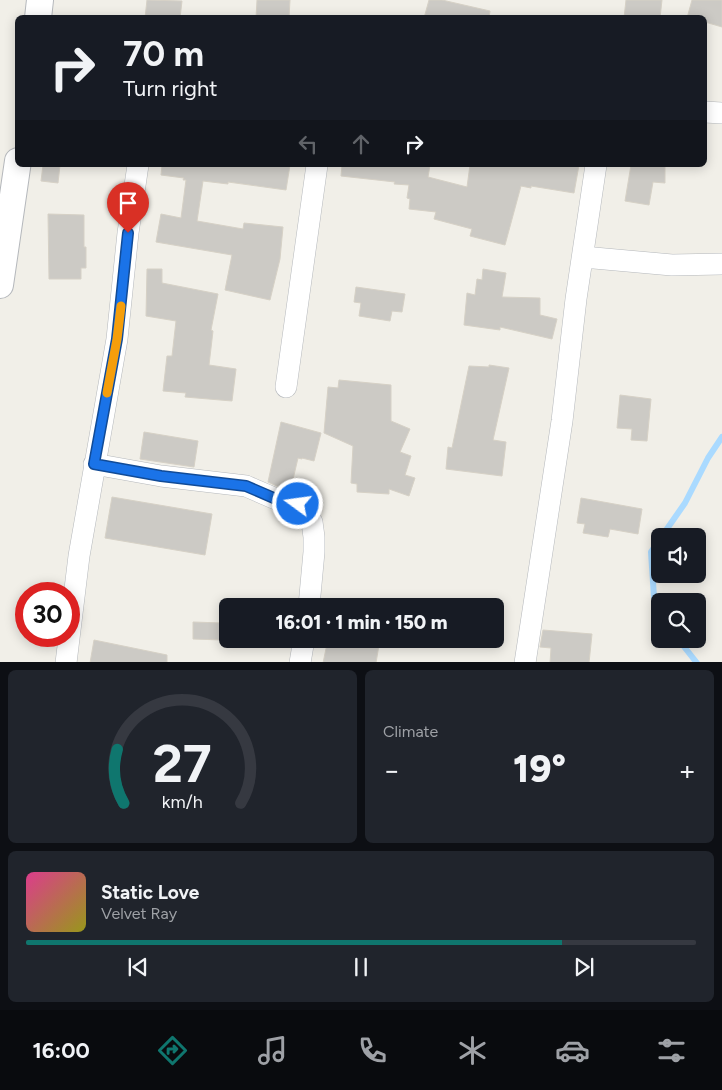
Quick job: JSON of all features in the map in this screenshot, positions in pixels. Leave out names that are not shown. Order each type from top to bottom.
[{"type":"street","points":[[38,15],[40,0]]},
{"type":"street","points":[[707,112],[722,113]]},
{"type":"street","points":[[0,285],[17,167]]},
{"type":"street","points":[[66,662],[79,556],[117,339],[128,233],[138,167]]},
{"type":"street","points":[[286,386],[317,167]]},
{"type":"street","points":[[525,662],[562,421],[576,299],[596,167]]},
{"type":"street","points":[[583,257],[672,264],[722,264]]},
{"type":"street","points":[[94,464],[161,476],[246,486],[276,499],[298,504],[312,522],[314,537],[310,598]]},
{"type":"street","points":[[300,662],[302,648]]},
{"type":"building","points":[[147,0],[182,1],[180,15],[145,15]]},
{"type":"building","points":[[257,0],[290,0],[289,15],[256,15]]},
{"type":"building","points":[[429,0],[442,0],[490,11],[489,15],[425,15]]},
{"type":"building","points":[[626,0],[662,0],[660,15],[624,15]]},
{"type":"building","points":[[692,0],[722,0],[722,27],[707,23],[707,15],[688,15]]},
{"type":"building","points":[[43,167],[60,167],[58,183],[41,181]]},
{"type":"building","points":[[162,167],[290,167],[286,190],[228,182],[228,184],[203,181],[197,221],[243,229],[244,223],[283,227],[280,259],[270,300],[225,290],[232,255],[156,242],[161,214],[181,218],[186,180],[183,180],[184,178],[161,175]]},
{"type":"building","points":[[342,167],[430,167],[428,177],[467,187],[470,167],[579,167],[574,193],[521,186],[505,245],[470,236],[472,229],[434,219],[436,212],[409,209],[410,199],[407,198],[409,185],[341,176]]},
{"type":"building","points":[[631,167],[665,167],[665,183],[653,182],[649,205],[625,201]]},
{"type":"building","points":[[48,214],[84,215],[86,268],[81,268],[81,279],[49,279]]},
{"type":"building","points":[[147,269],[162,269],[162,283],[218,294],[211,330],[213,331],[209,365],[236,369],[232,401],[185,397],[186,393],[163,391],[167,356],[172,356],[176,321],[146,316]]},
{"type":"building","points":[[483,269],[506,273],[502,297],[540,298],[540,315],[557,319],[552,339],[500,327],[500,330],[464,325],[467,293],[475,295],[477,279],[482,280]]},
{"type":"building","points":[[356,287],[405,294],[402,312],[392,311],[390,321],[359,316],[361,303],[354,302]]},
{"type":"building","points":[[489,365],[509,368],[493,440],[506,442],[502,476],[446,469],[448,447],[452,448],[469,366],[489,367]]},
{"type":"building","points":[[339,380],[391,385],[391,421],[410,429],[400,452],[411,456],[405,475],[415,478],[409,496],[389,489],[389,494],[357,492],[357,484],[351,483],[353,446],[324,433],[328,387],[338,388]]},
{"type":"building","points":[[620,395],[651,399],[647,441],[631,440],[632,429],[617,428]]},
{"type":"building","points":[[281,422],[321,433],[314,461],[298,458],[291,488],[279,487],[268,482]]},
{"type":"building","points":[[144,432],[198,441],[194,467],[140,459]]},
{"type":"building","points":[[112,497],[212,514],[205,555],[105,538]]},
{"type":"building","points":[[581,498],[642,509],[638,534],[610,529],[608,537],[583,533],[585,524],[577,523]]},
{"type":"building","points":[[193,622],[219,623],[219,640],[193,639]]},
{"type":"building","points":[[543,630],[592,634],[589,662],[550,662],[551,648],[540,647]]},
{"type":"building","points":[[94,640],[167,655],[167,662],[90,662]]},
{"type":"building","points":[[326,648],[378,648],[376,662],[323,662]]},
{"type":"waterway","points":[[668,528],[685,503],[708,458],[722,437]]},
{"type":"waterway","points":[[653,583],[654,593]]},
{"type":"waterway","points":[[685,648],[696,662]]},
{"type":"slow traffic","points":[[107,393],[121,306]]},
{"type":"route","points":[[128,233],[117,339],[94,464],[161,476],[246,486],[276,499],[298,504]]}]
